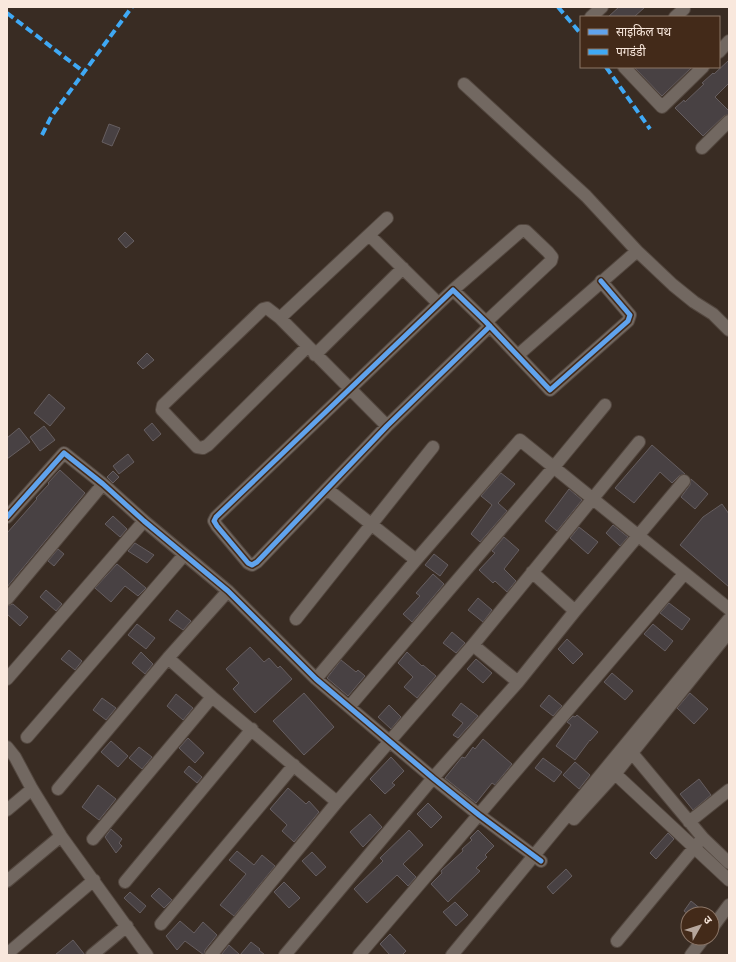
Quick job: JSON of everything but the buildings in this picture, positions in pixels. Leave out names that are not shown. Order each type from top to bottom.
[{"type":"street","points":[[592,16],[602,7]]},
{"type":"street","points":[[625,68],[662,107],[702,68]]},
{"type":"street","points":[[464,84],[586,196],[637,251],[673,285],[694,302],[713,314],[729,330]]},
{"type":"street","points":[[702,148],[729,120]]},
{"type":"street","points":[[280,318],[387,218]]},
{"type":"street","points":[[521,231],[526,232],[552,257],[551,261],[387,426],[257,562],[252,565],[248,563],[217,526],[214,521],[216,516],[453,290],[521,231]]},
{"type":"street","points":[[369,235],[438,303]]},
{"type":"street","points":[[518,356],[601,281],[637,251]]},
{"type":"street","points":[[387,426],[311,351],[280,318],[267,308],[263,309],[163,405],[162,410],[197,447],[203,448],[208,445],[311,351],[403,268]]},
{"type":"street","points":[[453,290],[488,324],[550,390],[628,321],[630,315],[601,281]]},
{"type":"street","points":[[349,707],[553,468],[604,405]]},
{"type":"street","points":[[316,679],[520,440],[729,609]]},
{"type":"street","points":[[213,955],[389,741],[473,645],[639,442]]},
{"type":"street","points":[[296,619],[433,447]]},
{"type":"street","points":[[7,517],[64,453],[103,484],[144,521],[228,591],[316,679],[433,778],[479,815],[538,858]]},
{"type":"street","points":[[285,955],[433,778],[518,682],[575,611],[684,481]]},
{"type":"street","points":[[7,599],[103,484]]},
{"type":"street","points":[[327,489],[416,560]]},
{"type":"street","points":[[7,679],[144,521]]},
{"type":"street","points":[[27,737],[184,555]]},
{"type":"street","points":[[532,572],[575,611]]},
{"type":"street","points":[[359,955],[684,574]]},
{"type":"street","points":[[58,789],[168,658],[228,591]]},
{"type":"street","points":[[462,955],[538,858],[628,749],[729,619]]},
{"type":"street","points":[[628,749],[729,632]]},
{"type":"street","points":[[473,645],[518,682]]},
{"type":"street","points":[[168,658],[212,697],[338,802]]},
{"type":"street","points":[[93,839],[212,697]]},
{"type":"street","points":[[125,882],[252,729]]},
{"type":"street","points":[[7,746],[15,757],[32,789],[61,836],[147,955]]},
{"type":"street","points":[[628,749],[703,838],[729,863]]},
{"type":"street","points":[[161,924],[294,765]]},
{"type":"street","points":[[611,770],[729,880]]},
{"type":"street","points":[[7,810],[32,789]]},
{"type":"street","points":[[689,822],[729,790]]},
{"type":"street","points":[[7,881],[61,836]]},
{"type":"street","points":[[618,941],[693,848],[703,838]]},
{"type":"street","points":[[452,955],[538,858]]},
{"type":"street","points":[[7,954],[94,880]]},
{"type":"street","points":[[720,917],[729,905]]},
{"type":"street","points":[[92,955],[127,926]]},
{"type":"street","points":[[691,955],[698,946]]},
{"type":"marked path","points":[[42,135],[51,117],[132,7]]},
{"type":"marked path","points":[[558,7],[580,33]]},
{"type":"marked path","points":[[7,13],[84,72]]},
{"type":"marked path","points":[[607,68],[650,129]]},
{"type":"cycle path","points":[[490,326],[387,426],[257,562],[252,565],[248,563],[217,526],[214,521],[216,517],[453,290],[486,322],[550,390],[628,321],[630,315],[601,281]]},
{"type":"cycle path","points":[[7,517],[64,453],[103,484],[144,521],[228,591],[316,679],[433,778],[479,815],[541,861]]}]
